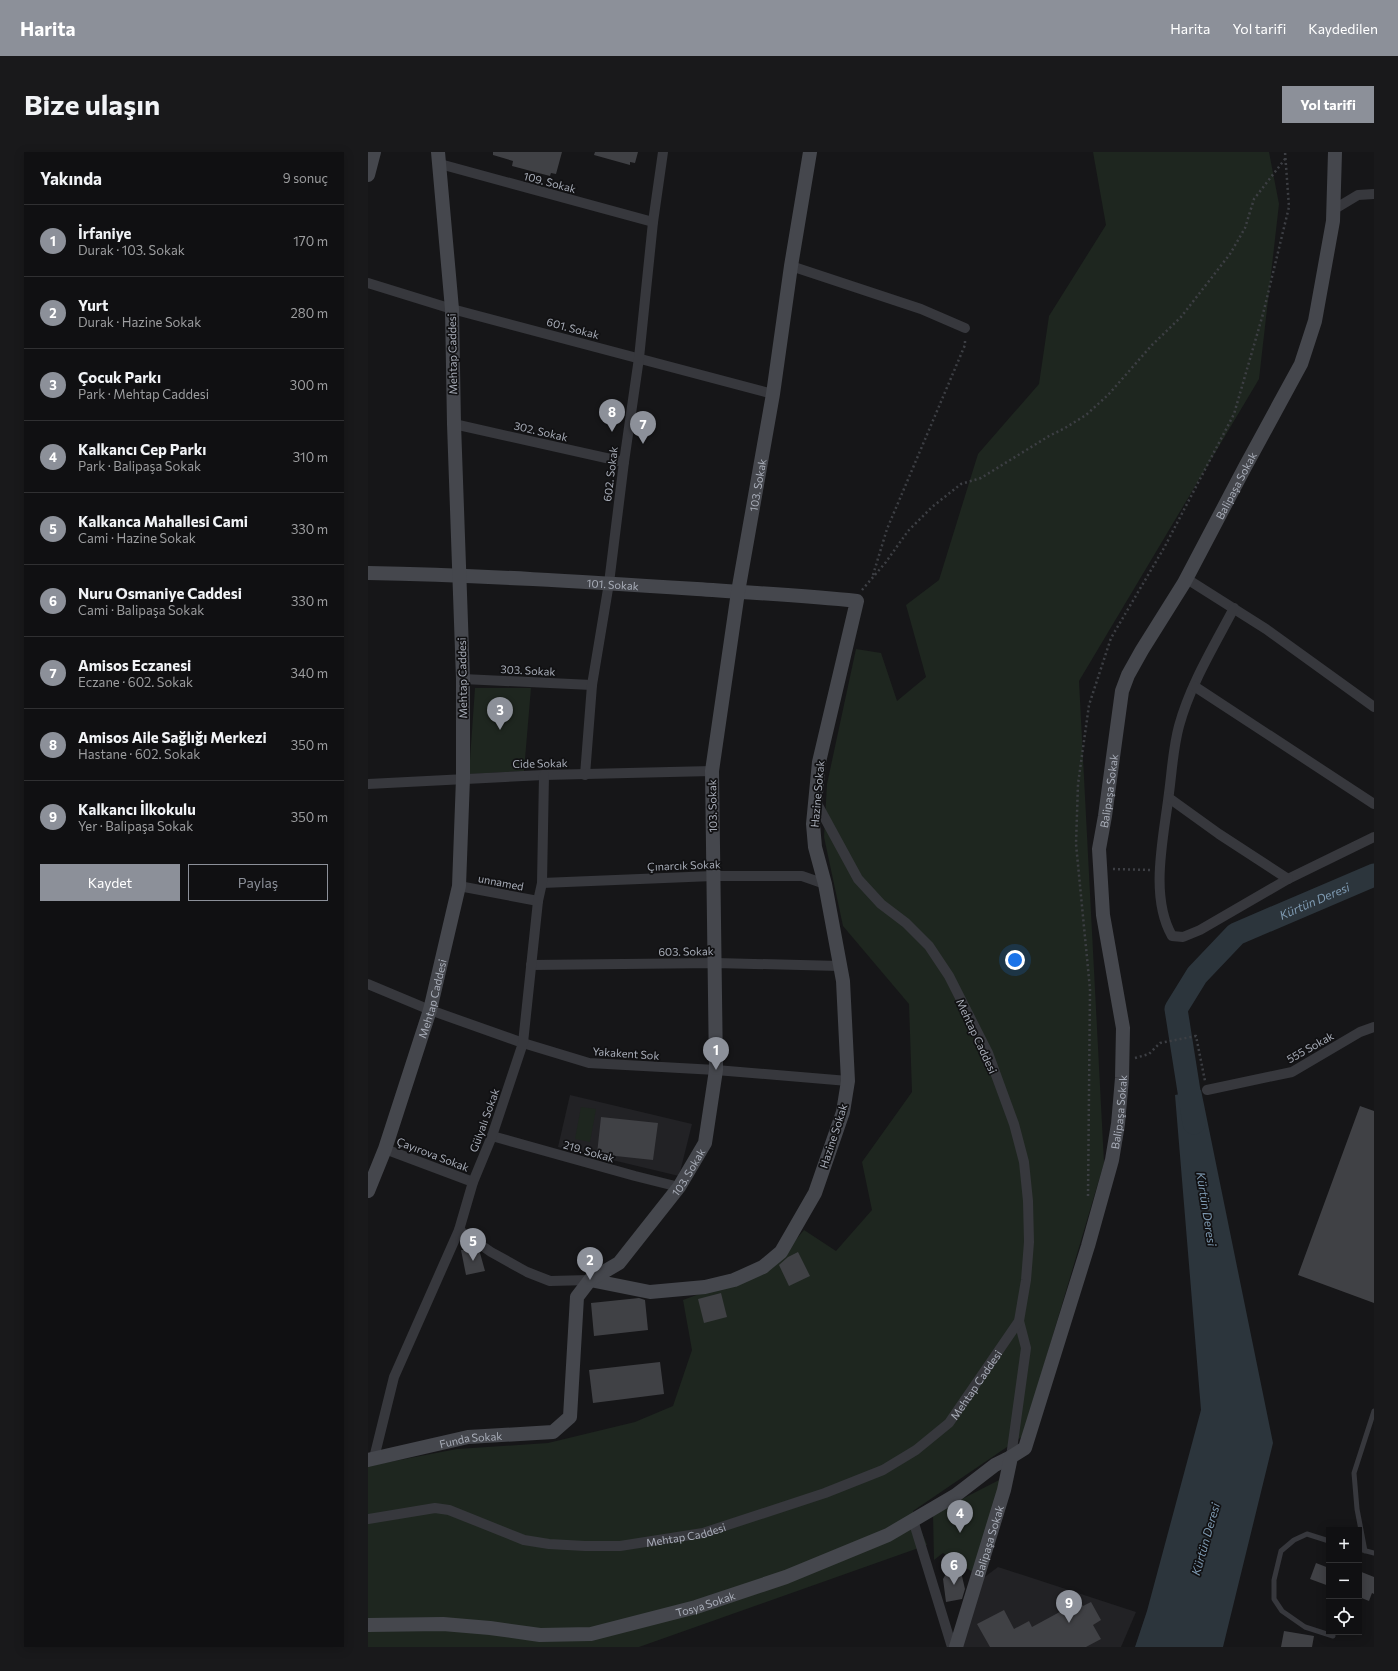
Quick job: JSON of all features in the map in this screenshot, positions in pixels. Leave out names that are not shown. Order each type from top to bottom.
[{"type":"street","points":[[368,175],[374,152]]},
{"type":"street","name":"602. Sokak","points":[[585,775],[592,685],[609,583],[639,358],[653,222],[663,152]]},
{"type":"street","name":"103. Sokak","points":[[570,1417],[577,1297],[590,1280],[619,1263],[679,1187],[705,1143],[716,1070],[716,963],[712,771],[738,592],[773,394],[791,266],[810,152]]},
{"type":"street","name":"Balipaşa Sokak","points":[[1011,1457],[1025,1448],[1088,1246],[1112,1160],[1118,1124],[1122,1078],[1123,1028],[1103,915],[1099,869],[1099,849],[1122,691],[1128,674],[1187,579],[1245,467],[1301,364],[1315,321],[1333,221],[1335,152]]},
{"type":"street","name":"109. Sokak","points":[[439,158],[653,222]]},
{"type":"street","name":"Mehtap Caddesi","points":[[368,1191],[385,1149],[430,1010],[459,886],[463,778],[463,679],[454,424],[452,309],[439,158]]},
{"type":"street","points":[[1333,210],[1358,195],[1374,194]]},
{"type":"street","points":[[791,266],[921,309],[964,328]]},
{"type":"street","name":"601. Sokak","points":[[368,283],[452,309],[773,394]]},
{"type":"street","name":"302. Sokak","points":[[454,424],[624,462]]},
{"type":"street","name":"101. Sokak","points":[[368,573],[460,575],[609,583],[817,596],[857,601]]},
{"type":"street","points":[[1187,579],[1234,608],[1374,707]]},
{"type":"street","name":"Hazine Sokak","points":[[459,1230],[491,1252],[527,1272],[550,1281],[590,1280],[650,1292],[705,1287],[734,1280],[763,1267],[781,1252],[815,1193],[843,1112],[848,1081],[843,981],[825,884],[815,847],[813,824],[819,762],[857,601]]},
{"type":"street","points":[[1234,608],[1206,660],[1194,686],[1179,727],[1160,860],[1161,900],[1168,928],[1172,936],[1183,937],[1200,930],[1288,879],[1374,837]]},
{"type":"street","name":"303. Sokak","points":[[463,679],[592,685]]},
{"type":"street","points":[[1194,686],[1374,804]]},
{"type":"street","name":"Cide Sokak","points":[[368,784],[544,774],[585,775],[712,771]]},
{"type":"street","name":"Gülyalı Sokak","points":[[371,1459],[394,1377],[459,1230],[473,1182],[492,1136],[523,1043],[538,901],[542,882],[544,774]]},
{"type":"street","points":[[1168,798],[1219,834],[1288,879]]},
{"type":"street","name":"Mehtap Caddesi","points":[[368,1519],[435,1508],[449,1510],[524,1540],[549,1544],[585,1546],[620,1546],[703,1533],[825,1493],[883,1470],[916,1450],[949,1423],[1019,1321],[1026,1280],[1029,1242],[1028,1201],[1024,1162],[1014,1124],[988,1053],[949,976],[929,946],[906,923],[880,904],[858,879],[815,800]]},
{"type":"street","name":"Çınarcık Sokak","points":[[542,882],[713,876],[802,876],[825,884]]},
{"type":"street","name":"unnamed","points":[[459,886],[538,901]]},
{"type":"street","name":"603. Sokak","points":[[531,966],[716,963],[840,966]]},
{"type":"street","name":"Yakakent Sok","points":[[368,984],[430,1010],[523,1043],[589,1063],[716,1070],[848,1081]]},
{"type":"street","name":"555 Sokak","points":[[1207,1090],[1292,1072],[1360,1032],[1374,1027]]},
{"type":"street","name":"219. Sokak","points":[[492,1136],[679,1187]]},
{"type":"street","name":"Çayırova Sokak","points":[[385,1149],[473,1182]]},
{"type":"street","name":"Balipaşa Sokak","points":[[956,1647],[1004,1490],[1011,1457],[1026,1348],[1019,1321]]},
{"type":"street","name":"Funda Sokak","points":[[371,1459],[468,1437],[553,1432],[570,1417]]},
{"type":"street","name":"Tosya Sokak","points":[[368,1625],[443,1624],[490,1628],[540,1636],[591,1634],[696,1607],[786,1577],[888,1535],[956,1494],[995,1465],[1011,1457]]},
{"type":"street","points":[[913,1520],[952,1647]]},
{"type":"lane","points":[[1365,1551],[1357,1509],[1354,1473],[1374,1411]]},
{"type":"lane","points":[[1326,1540],[1307,1534],[1294,1540],[1281,1551],[1274,1580],[1274,1599],[1282,1611],[1305,1627],[1333,1636]]},
{"type":"lane","points":[[1362,1550],[1374,1554]]},
{"type":"path","points":[[1088,1198],[1090,989],[1076,844],[1078,784],[1089,705],[1111,638],[1164,548],[1234,414],[1263,314],[1289,208],[1285,152]]},
{"type":"path","points":[[857,601],[861,591],[908,531],[932,507],[961,484],[981,478],[1086,415],[1101,403],[1152,344],[1180,317],[1230,254],[1245,228],[1254,199],[1285,158]]},
{"type":"path","points":[[872,578],[887,528],[965,344],[964,328]]},
{"type":"path","points":[[1099,869],[1160,870]]},
{"type":"path","points":[[1139,1058],[1149,1054],[1160,1043],[1196,1036],[1207,1090]]},
{"type":"shaded area","points":[[1093,152],[1269,152],[1279,204],[1259,379],[1079,681],[1104,1163],[1023,1436],[913,1511],[927,1545],[639,1647],[368,1647],[368,1466],[457,1449],[548,1443],[635,1422],[673,1406],[692,1350],[683,1300],[774,1266],[804,1230],[836,1251],[872,1210],[862,1162],[912,1092],[909,1004],[843,926],[824,837],[827,784],[856,649],[881,653],[897,701],[926,677],[906,605],[939,580],[978,454],[1039,384],[1049,316],[1106,225]]},
{"type":"shaded area","points":[[475,688],[531,688],[524,771],[469,774]]},
{"type":"shaded area","points":[[570,1095],[692,1124],[679,1176],[558,1147]]},
{"type":"shaded area","points":[[581,1107],[596,1109],[590,1142],[575,1139]]},
{"type":"shaded area","points":[[1001,1479],[974,1573],[943,1553],[934,1560],[933,1514]]},
{"type":"shaded area","points":[[998,1567],[1136,1612],[1121,1647],[963,1647],[962,1643],[982,1579]]},
{"type":"water","points":[[1201,1090],[1273,1443],[1223,1647],[1135,1647],[1147,1611],[1201,1410],[1175,1095]]},
{"type":"building","points":[[493,152],[562,152],[556,174],[551,173],[550,176],[512,166],[513,161],[493,155]]},
{"type":"building","points":[[595,152],[638,152],[635,163],[630,162],[630,165],[594,155]]},
{"type":"building","points":[[1360,1106],[1374,1111],[1374,1303],[1298,1275]]},
{"type":"building","points":[[601,1117],[658,1123],[653,1160],[597,1154]]},
{"type":"building","points":[[461,1250],[476,1250],[480,1253],[485,1271],[466,1275]]},
{"type":"building","points":[[798,1252],[810,1276],[789,1286],[779,1265],[788,1257]]},
{"type":"building","points":[[721,1293],[727,1317],[704,1323],[698,1299]]},
{"type":"building","points":[[639,1298],[645,1300],[648,1330],[594,1336],[591,1303]]},
{"type":"building","points":[[660,1362],[664,1394],[593,1403],[589,1370]]},
{"type":"building","points":[[1316,1563],[1326,1567],[1326,1585],[1310,1579]]},
{"type":"building","points":[[955,1570],[961,1572],[965,1589],[962,1599],[946,1602],[943,1579],[947,1572]]},
{"type":"building","points":[[1362,1572],[1374,1577],[1374,1594],[1372,1593],[1369,1601],[1362,1598]]},
{"type":"building","points":[[1080,1601],[1083,1606],[1091,1602],[1101,1620],[1093,1625],[1101,1639],[1086,1647],[990,1647],[977,1624],[1004,1610],[1014,1629],[1029,1621],[1032,1627]]},
{"type":"building","points":[[1284,1631],[1314,1636],[1312,1647],[1281,1647]]},
{"type":"waterway","name":"Kürtün Deresi","points":[[1194,1123],[1176,1009],[1197,975],[1236,934],[1374,875]]},
{"type":"place","name":"Amisos Aile Sağlığı Merkezi","points":[[612,432]]},
{"type":"place","name":"Amisos Eczanesi","points":[[643,444]]},
{"type":"place","name":"Çocuk Parkı","points":[[500,730]]},
{"type":"place","name":"İrfaniye","points":[[716,1070]]},
{"type":"place","name":"Kalkanca Mahallesi Cami","points":[[473,1261]]},
{"type":"place","name":"Yurt","points":[[590,1280]]},
{"type":"place","name":"Kalkancı Cep Parkı","points":[[960,1533]]},
{"type":"place","name":"Nuru Osmaniye Caddesi","points":[[954,1585]]},
{"type":"place","name":"Kalkancı İlkokulu","points":[[1069,1623]]}]
